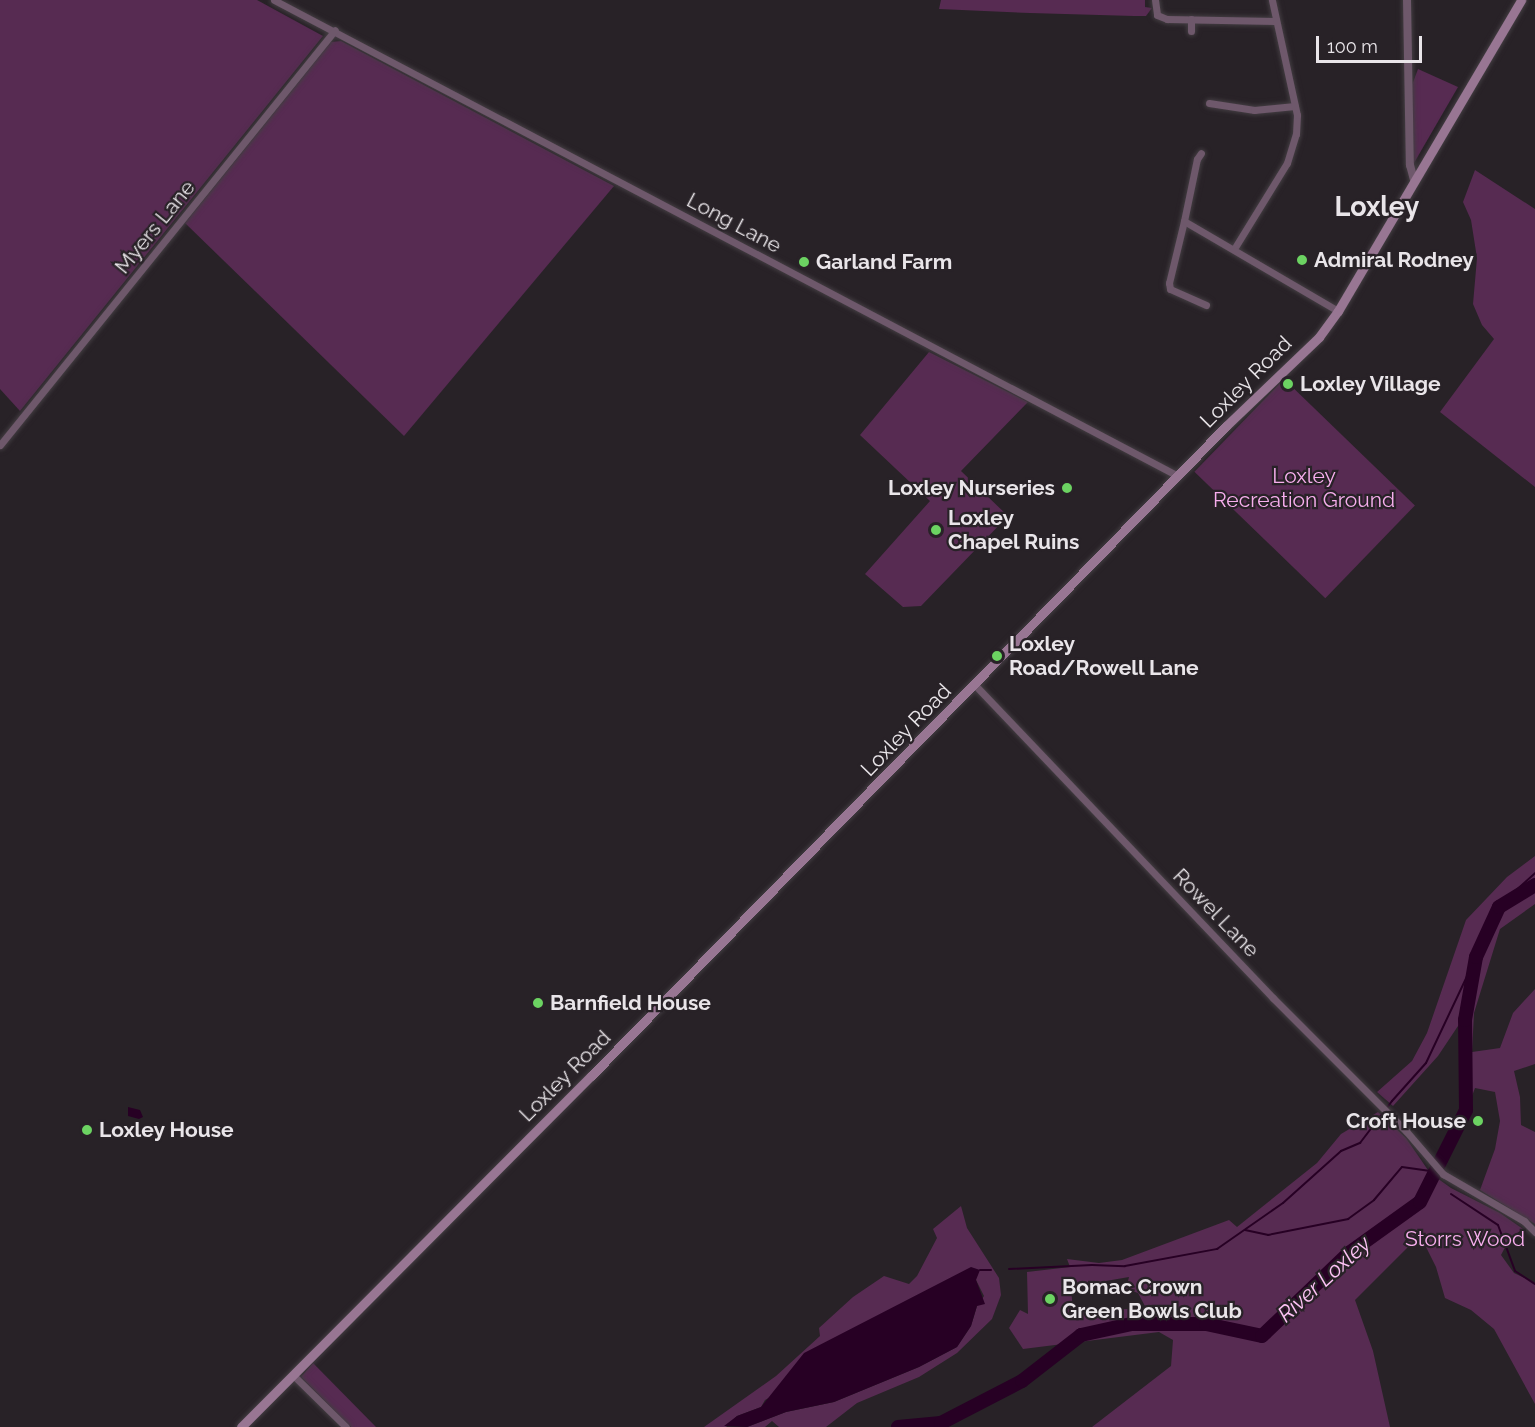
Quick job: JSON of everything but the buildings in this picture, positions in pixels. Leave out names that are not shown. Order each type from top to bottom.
[{"type":"main road","name":"Loxley Road","points":[[241,1427],[975,685],[1178,476],[1319,337],[1338,311],[1521,0]]},
{"type":"street","name":"Long Lane","points":[[274,0],[335,30],[1178,476]]},
{"type":"street","points":[[1155,0],[1157,15],[1167,19],[1275,21]]},
{"type":"street","points":[[1234,249],[1291,154],[1297,125],[1272,0]]},
{"type":"street","points":[[1407,0],[1410,165],[1414,180]]},
{"type":"street","points":[[1191,19],[1191,31]]},
{"type":"street","name":"Myers Lane","points":[[0,445],[335,30]]},
{"type":"street","points":[[1209,102],[1254,110],[1295,106]]},
{"type":"street","points":[[1201,153],[1197,159],[1169,283],[1170,289],[1206,305]]},
{"type":"street","points":[[1184,221],[1338,311]]},
{"type":"street","name":"Rowel Lane","points":[[975,685],[1424,1149],[1443,1174],[1524,1221],[1535,1232]]},
{"type":"street","points":[[293,1375],[346,1427]]},
{"type":"green space","points":[[0,0],[257,0],[323,36],[20,411],[0,389]]},
{"type":"green space","points":[[941,0],[1145,0],[1145,7],[1152,8],[1146,16],[1030,13],[939,9]]},
{"type":"green space","points":[[341,41],[614,186],[404,436],[185,223],[331,42]]},
{"type":"green space","points":[[1418,69],[1458,87],[1414,163],[1412,85]]},
{"type":"green space","points":[[1475,170],[1535,209],[1535,487],[1440,412],[1494,339],[1482,325],[1473,304],[1477,258],[1471,220],[1463,202]]},
{"type":"green space","points":[[929,352],[1028,402],[961,471],[1008,516],[921,606],[903,607],[865,574],[930,501],[860,435]]},
{"type":"green space","name":"Loxley Recreation Ground","points":[[1284,379],[1415,505],[1325,598],[1194,472]]},
{"type":"green space","points":[[1535,856],[1535,904],[1500,929],[1474,1013],[1472,1052],[1500,1048],[1513,1013],[1535,989],[1535,1064],[1514,1071],[1520,1097],[1521,1125],[1535,1132],[1535,1224],[1480,1190],[1495,1149],[1500,1121],[1495,1092],[1475,1088],[1446,1165],[1436,1156],[1462,1107],[1460,1023],[1438,1056],[1393,1106],[1377,1092],[1412,1061],[1427,1033],[1466,920],[1507,877]]},
{"type":"green space","name":"Storrs Wood","points":[[1378,1112],[1406,1138],[1430,1173],[1451,1188],[1500,1213],[1523,1229],[1510,1238],[1501,1255],[1514,1273],[1535,1283],[1535,1404],[1494,1329],[1471,1310],[1445,1298],[1436,1267],[1420,1235],[1355,1300],[1373,1351],[1390,1427],[1092,1427],[1171,1366],[1173,1340],[1159,1332],[1023,1349],[1009,1328],[1020,1310],[1028,1314],[1027,1272],[1070,1267],[1067,1259],[1099,1263],[1122,1260],[1229,1220],[1237,1227],[1317,1163],[1341,1134]],"holes":[[[1129,1277],[1126,1289],[1138,1293],[1146,1308],[1073,1312],[1071,1287]]]},
{"type":"green space","points":[[961,1206],[967,1228],[999,1278],[1001,1295],[992,1319],[957,1353],[919,1377],[857,1403],[826,1427],[779,1427],[772,1421],[765,1427],[747,1427],[786,1412],[834,1402],[919,1367],[957,1347],[971,1326],[977,1306],[984,1296],[976,1280],[765,1400],[761,1407],[737,1416],[726,1427],[704,1427],[776,1376],[820,1336],[819,1328],[853,1297],[884,1276],[909,1284],[917,1276],[937,1238],[933,1229]]},
{"type":"green space","points":[[313,1363],[376,1427],[351,1427],[301,1377]]},
{"type":"shaded area","points":[[128,1107],[140,1110],[143,1117],[139,1119],[128,1116]]},
{"type":"shaded area","points":[[971,1267],[980,1270],[976,1280],[985,1304],[977,1306],[971,1326],[957,1347],[919,1367],[834,1402],[786,1412],[747,1427],[724,1426],[737,1416],[761,1407],[804,1353]]},
{"type":"waterway","points":[[1511,900],[1513,893],[1535,873]]},
{"type":"waterway","name":"River Loxley","points":[[898,1427],[941,1423],[1022,1381],[1081,1335],[1131,1324],[1206,1324],[1262,1336],[1349,1253],[1420,1202],[1466,1110],[1465,1020],[1476,957],[1499,907],[1535,885]]},
{"type":"waterway","points":[[1009,1269],[1092,1265],[1125,1266],[1217,1249],[1283,1203],[1341,1151],[1360,1143],[1392,1101],[1426,1063],[1476,957]]},
{"type":"waterway","points":[[1245,1230],[1268,1235],[1348,1219],[1374,1200],[1402,1167],[1436,1172]]},
{"type":"waterway","points":[[1451,1194],[1498,1225],[1515,1271],[1535,1284]]},
{"type":"waterway","points":[[980,1270],[991,1270]]},
{"type":"place","name":"Admiral Rodney","points":[[1302,260]]},
{"type":"place","name":"Garland Farm","points":[[804,262]]},
{"type":"place","name":"Loxley Village","points":[[1288,384]]},
{"type":"place","name":"Loxley Nurseries","points":[[1067,488]]},
{"type":"place","name":"Loxley Chapel Ruins","points":[[936,530]]},
{"type":"place","name":"Loxley Road/Rowell Lane","points":[[997,656]]},
{"type":"place","name":"Barnfield House","points":[[538,1003]]},
{"type":"place","name":"Croft House","points":[[1478,1121]]},
{"type":"place","name":"Loxley House","points":[[87,1130]]},
{"type":"place","name":"Bomac Crown Green Bowls Club","points":[[1050,1299]]},
{"type":"district","name":"Loxley","points":[[1377,207]]}]
